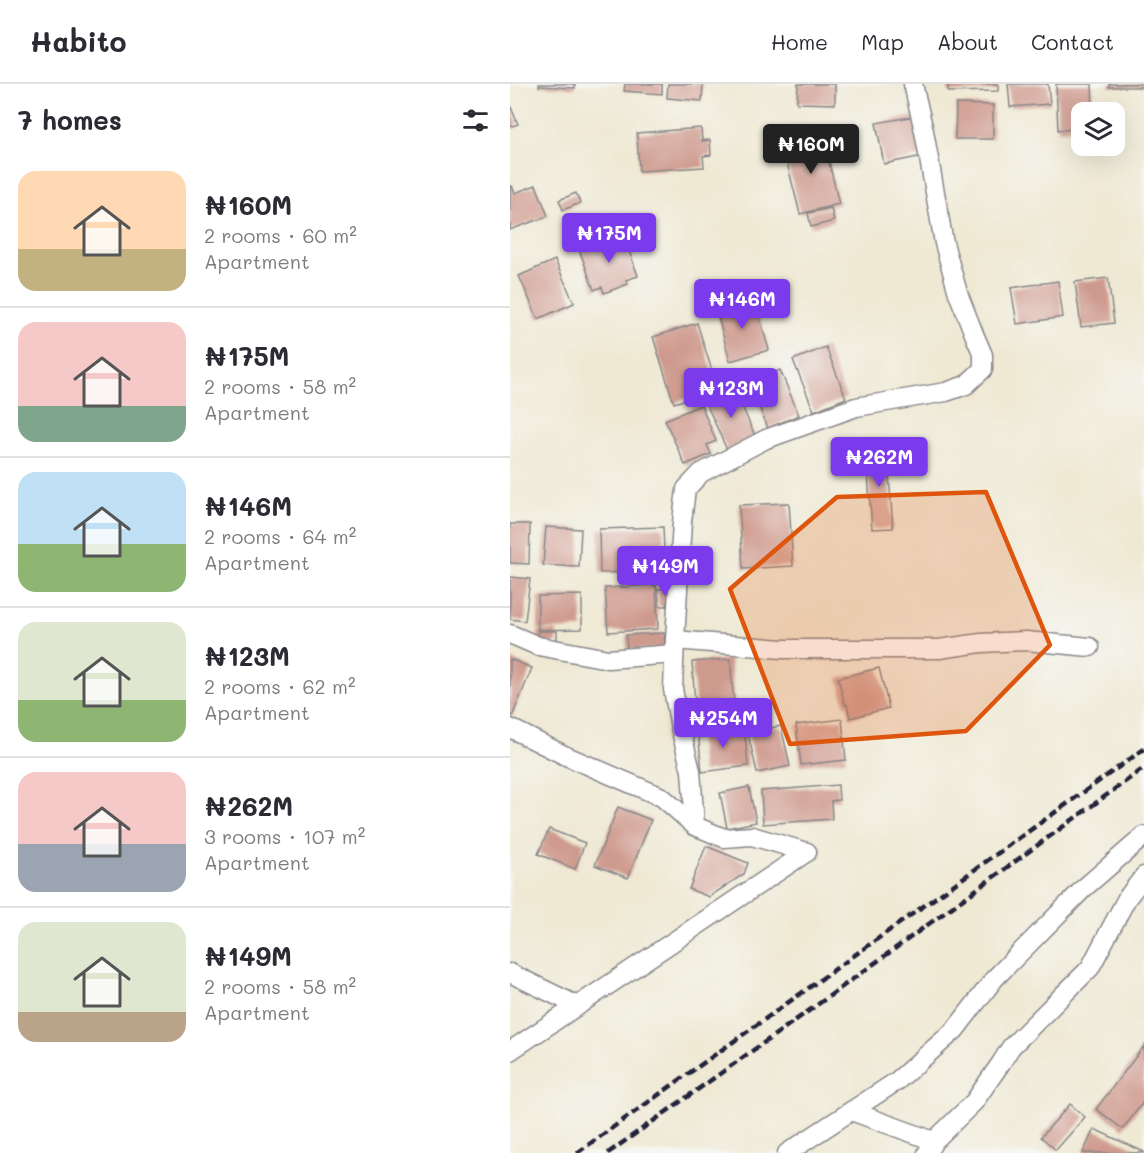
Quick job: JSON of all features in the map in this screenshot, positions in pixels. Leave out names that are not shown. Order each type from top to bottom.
[{"type":"street","points":[[695,826],[691,771],[673,689],[682,522],[687,489],[701,473],[766,440],[856,407],[946,392],[966,385],[983,369],[983,355],[958,293],[944,243],[924,131],[913,84]]},
{"type":"street","points":[[510,633],[538,646],[608,659],[674,647],[939,649],[981,643],[1026,642],[1090,647]]},
{"type":"street","points":[[510,728],[564,755],[662,797],[695,826],[724,838],[752,836],[807,852],[510,1051]]},
{"type":"street","points":[[787,1153],[897,1081],[956,1030],[995,978],[1084,888],[1144,837]]},
{"type":"street","points":[[851,1111],[930,1147],[974,1101],[1011,1047],[1090,968],[1127,898],[1144,876]]},
{"type":"street","points":[[510,973],[578,1006]]},
{"type":"highlighted area","points":[[986,492],[1050,645],[966,731],[790,744],[730,589],[837,497]]},
{"type":"building","points":[[539,84],[575,84],[575,88],[539,86]]},
{"type":"building","points":[[625,84],[662,84],[662,94],[624,91]]},
{"type":"building","points":[[668,84],[703,84],[702,101],[667,98]]},
{"type":"building","points":[[798,84],[835,84],[835,104],[797,103]]},
{"type":"building","points":[[948,84],[998,84],[998,91],[948,92]]},
{"type":"building","points":[[1008,84],[1048,84],[1050,104],[1010,107]]},
{"type":"building","points":[[1056,84],[1092,84],[1093,102],[1071,102],[1071,129],[1058,130]]},
{"type":"building","points":[[1109,84],[1144,84],[1144,87],[1109,87]]},
{"type":"building","points":[[956,104],[993,105],[993,139],[955,139]]},
{"type":"building","points":[[510,105],[518,124],[510,127]]},
{"type":"building","points":[[915,116],[923,156],[884,164],[876,123]]},
{"type":"building","points":[[701,128],[702,141],[710,140],[711,155],[703,156],[704,167],[639,171],[637,133]]},
{"type":"building","points":[[823,137],[839,204],[800,214],[783,147]]},
{"type":"building","points":[[536,185],[548,216],[510,230],[510,186],[515,193]]},
{"type":"building","points":[[576,193],[580,203],[563,210],[559,200]]},
{"type":"building","points":[[831,208],[834,221],[811,227],[808,213]]},
{"type":"building","points":[[623,234],[638,276],[626,280],[628,284],[604,293],[602,287],[594,290],[579,249]]},
{"type":"building","points":[[555,260],[574,303],[538,319],[519,276]]},
{"type":"building","points":[[1108,278],[1114,323],[1081,327],[1075,282]]},
{"type":"building","points":[[1058,281],[1063,317],[1017,324],[1011,288]]},
{"type":"building","points":[[754,298],[769,350],[730,361],[716,309]]},
{"type":"building","points":[[697,323],[714,377],[705,393],[674,403],[653,337]]},
{"type":"building","points":[[826,347],[846,398],[814,411],[793,360]]},
{"type":"building","points":[[780,370],[799,415],[768,428],[749,383]]},
{"type":"building","points":[[734,388],[756,438],[727,450],[705,401]]},
{"type":"building","points":[[701,405],[716,441],[707,445],[711,454],[685,465],[665,420]]},
{"type":"building","points":[[887,447],[893,528],[872,529],[866,448]]},
{"type":"building","points":[[789,503],[793,566],[743,569],[739,505]]},
{"type":"building","points":[[510,524],[530,524],[529,564],[510,563]]},
{"type":"building","points":[[546,527],[581,529],[579,567],[543,565]]},
{"type":"building","points":[[663,527],[665,571],[600,573],[599,529]]},
{"type":"building","points":[[510,577],[530,579],[525,621],[510,619]]},
{"type":"building","points":[[656,585],[658,629],[608,632],[605,588]]},
{"type":"building","points":[[670,588],[671,606],[659,606],[658,589]]},
{"type":"building","points":[[582,595],[582,629],[538,630],[538,596]]},
{"type":"building","points":[[538,631],[557,631],[557,643],[538,643]]},
{"type":"building","points":[[664,633],[665,649],[627,650],[626,635]]},
{"type":"building","points":[[510,659],[532,668],[512,717],[510,716]]},
{"type":"building","points":[[730,659],[735,713],[696,716],[692,662]]},
{"type":"building","points":[[879,668],[889,708],[850,718],[838,678]]},
{"type":"building","points":[[842,719],[846,760],[801,765],[796,725]]},
{"type":"building","points":[[744,725],[748,766],[702,772],[698,731]]},
{"type":"building","points":[[781,726],[790,766],[757,773],[748,733]]},
{"type":"building","points":[[838,785],[839,800],[831,801],[832,819],[763,824],[761,791]]},
{"type":"building","points":[[749,787],[756,822],[727,828],[720,793]]},
{"type":"building","points":[[618,807],[651,820],[628,878],[595,865]]},
{"type":"building","points":[[549,829],[585,843],[575,869],[538,854]]},
{"type":"building","points":[[706,846],[748,863],[744,874],[709,897],[689,889]]},
{"type":"building","points":[[1144,1046],[1144,1101],[1123,1129],[1096,1109]]},
{"type":"building","points":[[1070,1104],[1085,1117],[1056,1150],[1041,1137]]},
{"type":"building","points":[[1094,1129],[1144,1152],[1144,1153],[1083,1153]]},
{"type":"railway","points":[[577,1153],[1144,749]]},
{"type":"railway","points":[[608,1153],[1144,768]]}]
